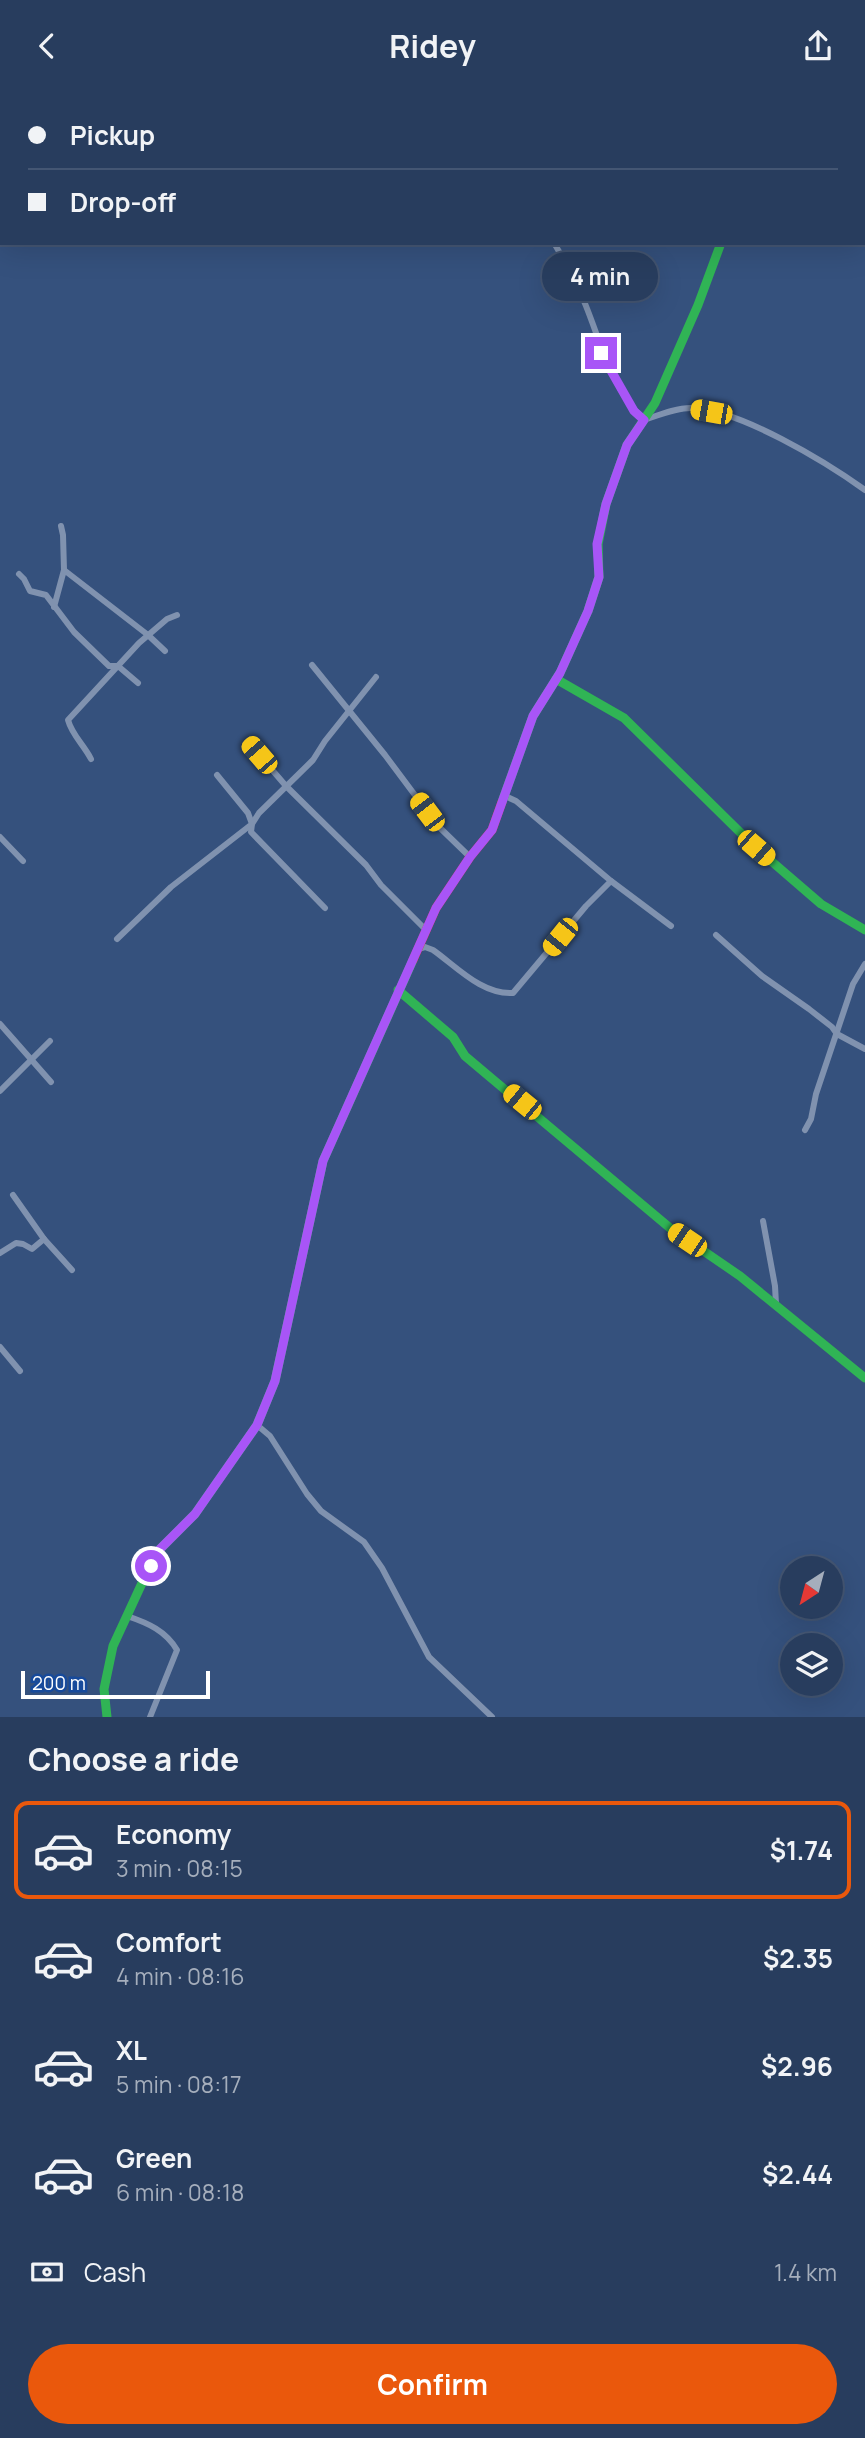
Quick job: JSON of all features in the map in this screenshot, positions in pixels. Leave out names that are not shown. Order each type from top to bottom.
[{"type":"street","points":[[555,245],[586,305],[601,353],[634,411],[644,420]]},
{"type":"street","points":[[107,1717],[104,1689],[113,1646],[159,1550],[195,1514],[257,1425],[275,1381],[323,1161],[436,908],[470,857],[492,830],[533,716],[556,679],[588,611],[599,577],[597,544],[606,504],[627,445],[655,403],[698,305],[720,245]]},
{"type":"street","points":[[644,420],[691,408],[731,416],[782,440],[865,490]]},
{"type":"street","points":[[54,607],[64,570],[61,526]]},
{"type":"street","points":[[64,570],[165,651]]},
{"type":"street","points":[[19,574],[30,591],[46,595],[74,632],[109,666],[118,666],[138,683]]},
{"type":"street","points":[[91,759],[80,739],[72,732],[68,720],[148,635],[177,615]]},
{"type":"street","points":[[312,665],[438,826],[470,857]]},
{"type":"street","points":[[117,939],[171,887],[252,824],[259,813],[313,760],[376,677]]},
{"type":"street","points":[[556,679],[624,718],[756,848],[821,904],[865,930]]},
{"type":"street","points":[[248,742],[286,786],[366,865],[381,885],[426,930]]},
{"type":"street","points":[[217,775],[248,813],[252,824],[251,832],[324,908]]},
{"type":"street","points":[[505,796],[516,801],[611,881],[671,926]]},
{"type":"street","points":[[0,838],[23,861]]},
{"type":"street","points":[[418,949],[425,947],[433,950],[485,987],[500,994],[513,993],[586,906],[611,881]]},
{"type":"street","points":[[716,935],[755,970],[809,1009],[837,1034],[865,1049]]},
{"type":"street","points":[[805,1130],[811,1119],[816,1094],[853,984],[865,964]]},
{"type":"street","points":[[398,990],[453,1037],[465,1056],[670,1228],[740,1276],[865,1378]]},
{"type":"street","points":[[0,1024],[51,1082]]},
{"type":"street","points":[[0,1091],[50,1041]]},
{"type":"street","points":[[13,1195],[44,1239],[72,1270]]},
{"type":"street","points":[[763,1221],[777,1306]]},
{"type":"street","points":[[0,1253],[16,1243],[32,1249],[44,1239]]},
{"type":"street","points":[[0,1346],[20,1371]]},
{"type":"street","points":[[257,1425],[270,1436],[321,1511],[364,1542],[382,1568],[429,1657],[492,1717]]},
{"type":"street","points":[[127,1616],[170,1637],[177,1650],[150,1717]]},
{"type":"traffic: fast","points":[[502,802],[533,716],[560,673],[588,611],[599,577],[598,544],[606,504],[627,445],[655,403],[698,305],[720,245]]},
{"type":"traffic: fast","points":[[556,679],[624,718],[756,848],[821,904],[865,930]]},
{"type":"traffic: fast","points":[[107,1717],[104,1689],[113,1646],[143,1581],[159,1550],[195,1514],[257,1425],[275,1381],[323,1161],[413,960]]},
{"type":"traffic: fast","points":[[398,990],[453,1037],[465,1056],[670,1228],[740,1276],[865,1378]]},
{"type":"traffic: jam","points":[[413,960],[436,908],[470,857],[492,830],[502,802]]},
{"type":"route","points":[[151,1566],[159,1550],[195,1514],[257,1425],[275,1381],[323,1161],[436,908],[470,857],[492,830],[533,716],[560,673],[588,611],[599,577],[597,544],[606,504],[627,445],[644,420],[634,411],[601,353]]}]
